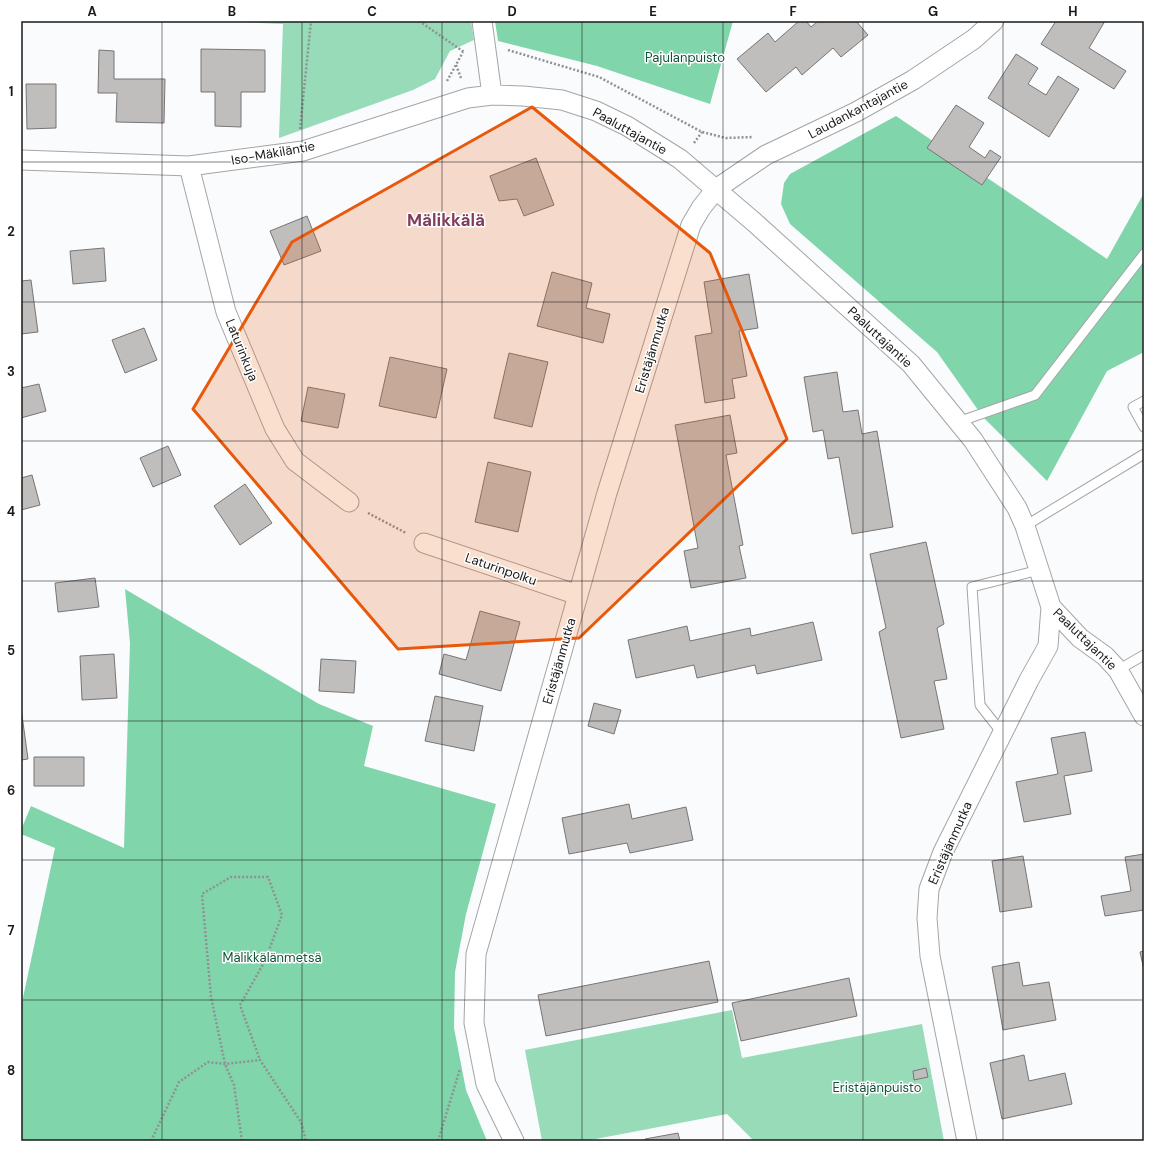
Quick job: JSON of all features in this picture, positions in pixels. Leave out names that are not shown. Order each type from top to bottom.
[{"type":"street","points":[[482,21],[492,95]]},
{"type":"street","name":"Laudankantajantie","points":[[716,189],[766,156],[856,112],[913,80],[974,39],[994,21]]},
{"type":"street","name":"Paaluttajantie","points":[[492,95],[523,96],[562,100],[596,111],[627,126],[680,159],[716,189],[911,364],[972,440],[1018,508],[1051,607],[1080,638],[1105,656],[1118,670],[1144,716]]},
{"type":"street","name":"Iso-Mäkiläntie","points":[[21,160],[189,166],[303,151],[468,98],[492,95]]},
{"type":"street","name":"Laturinkuja","points":[[189,166],[226,312],[275,429],[295,461],[349,502]]},
{"type":"street","name":"Eristäjänmutka","points":[[514,1141],[486,1084],[474,1023],[476,954],[607,493],[691,225],[701,208],[716,189]]},
{"type":"street","name":"Laturinpolku","points":[[424,543],[578,595]]},
{"type":"street","name":"Eristäjänmutka","points":[[967,1141],[930,956],[927,918],[929,889],[944,852],[1002,733],[1048,646],[1051,607]]},
{"type":"lane","points":[[958,422],[1035,395],[1144,254]]},
{"type":"lane","points":[[1144,401],[1133,407],[1144,426]]},
{"type":"lane","points":[[1025,526],[1144,454]]},
{"type":"lane","points":[[1002,733],[980,705],[972,587],[1039,570]]},
{"type":"lane","points":[[1118,670],[1144,655]]},
{"type":"path","points":[[299,131],[311,21]]},
{"type":"path","points":[[418,21],[463,52],[485,47],[507,50],[599,77],[702,132],[726,138],[755,137]]},
{"type":"path","points":[[444,84],[449,79],[463,52]]},
{"type":"path","points":[[349,502],[424,543]]},
{"type":"path","points":[[242,1141],[234,1085],[225,1064],[211,997],[202,894],[231,877],[268,877],[282,915],[265,961],[240,1005],[260,1060],[301,1122],[306,1141]]},
{"type":"path","points":[[151,1141],[179,1082],[208,1062],[225,1064],[260,1060]]},
{"type":"path","points":[[438,1141],[461,1067]]},
{"type":"highlighted area","points":[[532,107],[710,253],[787,439],[579,638],[398,649],[193,409],[292,242]]},
{"type":"green space","points":[[218,21],[471,21],[474,40],[450,51],[435,79],[413,90],[279,138],[283,24]]},
{"type":"green space","name":"Pajulanpuisto","points":[[495,21],[733,21],[710,104],[597,66],[498,41]]},
{"type":"green space","points":[[896,116],[1107,259],[1144,193],[1144,352],[1107,371],[1047,481],[983,417],[937,352],[790,224],[781,204],[784,183],[790,174]]},
{"type":"green space","name":"Mälikkälänmetsä","points":[[125,589],[319,704],[373,726],[364,766],[496,804],[466,914],[455,972],[454,1028],[466,1090],[487,1141],[21,1141],[21,1007],[55,848],[21,834],[21,830],[31,806],[124,848],[130,643]]},
{"type":"green space","name":"Eristäjänpuisto","points":[[732,1010],[742,1058],[922,1024],[944,1141],[754,1141],[727,1114],[585,1141],[542,1141],[525,1050]]},
{"type":"building","points":[[799,21],[806,21],[811,27],[818,21],[856,21],[868,35],[841,57],[833,48],[802,75],[796,67],[766,92],[737,59],[768,33],[775,42]]},
{"type":"building","points":[[1056,21],[1105,21],[1089,48],[1126,71],[1114,89],[1041,44]]},
{"type":"building","points":[[201,49],[265,50],[265,92],[241,92],[241,127],[215,126],[215,92],[201,92]]},
{"type":"building","points":[[99,50],[114,51],[114,79],[165,79],[164,123],[116,122],[117,93],[98,93]]},
{"type":"building","points":[[1016,54],[1038,68],[1028,84],[1046,95],[1058,76],[1079,89],[1049,137],[988,98]]},
{"type":"building","points":[[26,84],[56,84],[56,128],[27,129]]},
{"type":"building","points":[[956,105],[984,123],[969,147],[985,158],[990,150],[1001,157],[982,185],[927,148]]},
{"type":"building","points":[[536,158],[554,205],[524,216],[517,199],[499,201],[490,176]]},
{"type":"building","points":[[307,216],[321,251],[284,265],[270,231]]},
{"type":"building","points":[[104,248],[106,281],[73,284],[70,251]]},
{"type":"building","points":[[552,272],[592,283],[586,308],[610,314],[603,343],[537,326]]},
{"type":"building","points":[[749,274],[758,328],[739,331],[747,376],[732,379],[735,398],[705,403],[695,336],[712,333],[704,282]]},
{"type":"building","points":[[31,280],[38,332],[21,334],[21,281]]},
{"type":"building","points":[[144,328],[157,360],[125,373],[112,340]]},
{"type":"building","points":[[509,353],[548,362],[532,427],[494,418]]},
{"type":"building","points":[[390,357],[447,369],[436,418],[379,406]]},
{"type":"building","points":[[837,372],[843,412],[858,410],[862,434],[877,431],[893,527],[852,534],[839,457],[828,459],[823,430],[813,432],[804,377]]},
{"type":"building","points":[[39,384],[46,411],[21,418],[21,388]]},
{"type":"building","points":[[308,387],[345,394],[338,428],[301,421]]},
{"type":"building","points":[[730,415],[737,453],[726,455],[743,545],[739,546],[746,578],[691,588],[684,551],[698,548],[675,425]]},
{"type":"building","points":[[168,446],[181,475],[153,487],[140,458]]},
{"type":"building","points":[[488,462],[531,472],[518,532],[475,522]]},
{"type":"building","points":[[32,475],[40,505],[21,510],[21,478]]},
{"type":"building","points":[[245,484],[272,523],[240,545],[214,506]]},
{"type":"building","points":[[926,542],[944,624],[937,628],[947,679],[934,681],[944,729],[901,738],[879,632],[886,628],[870,554]]},
{"type":"building","points":[[95,578],[99,607],[58,612],[55,583]]},
{"type":"building","points":[[480,611],[520,622],[501,691],[439,674],[444,654],[466,660]]},
{"type":"building","points":[[813,622],[822,660],[757,674],[755,665],[697,678],[694,665],[636,678],[628,640],[687,626],[690,641],[750,628],[751,636]]},
{"type":"building","points":[[114,654],[117,698],[82,700],[80,656]]},
{"type":"building","points":[[321,659],[356,661],[354,693],[319,691]]},
{"type":"building","points":[[435,696],[483,706],[474,751],[425,741]]},
{"type":"building","points":[[594,703],[621,710],[614,734],[588,726]]},
{"type":"building","points":[[21,708],[28,759],[21,760]]},
{"type":"building","points":[[1085,732],[1092,771],[1064,776],[1071,814],[1024,822],[1016,782],[1058,774],[1051,738]]},
{"type":"building","points":[[34,757],[84,757],[84,786],[34,786]]},
{"type":"building","points":[[629,804],[632,819],[686,807],[693,840],[630,853],[627,843],[569,854],[562,818]]},
{"type":"building","points":[[1144,854],[1144,910],[1105,916],[1101,896],[1131,891],[1125,857]]},
{"type":"building","points":[[1023,856],[1032,907],[1000,912],[992,861]]},
{"type":"building","points":[[1144,951],[1144,970],[1140,952]]},
{"type":"building","points":[[709,961],[718,1002],[546,1036],[538,995]]},
{"type":"building","points":[[1019,962],[1023,986],[1049,982],[1056,1020],[1003,1030],[992,967]]},
{"type":"building","points":[[849,978],[857,1016],[741,1041],[732,1003]]},
{"type":"building","points":[[1024,1055],[1029,1081],[1065,1073],[1072,1104],[1002,1119],[990,1063]]},
{"type":"building","points":[[926,1068],[928,1077],[914,1080],[913,1071]]},
{"type":"building","points":[[678,1133],[680,1141],[645,1141],[645,1139]]},
{"type":"district","name":"Mälikkälä","points":[[446,220]]}]
